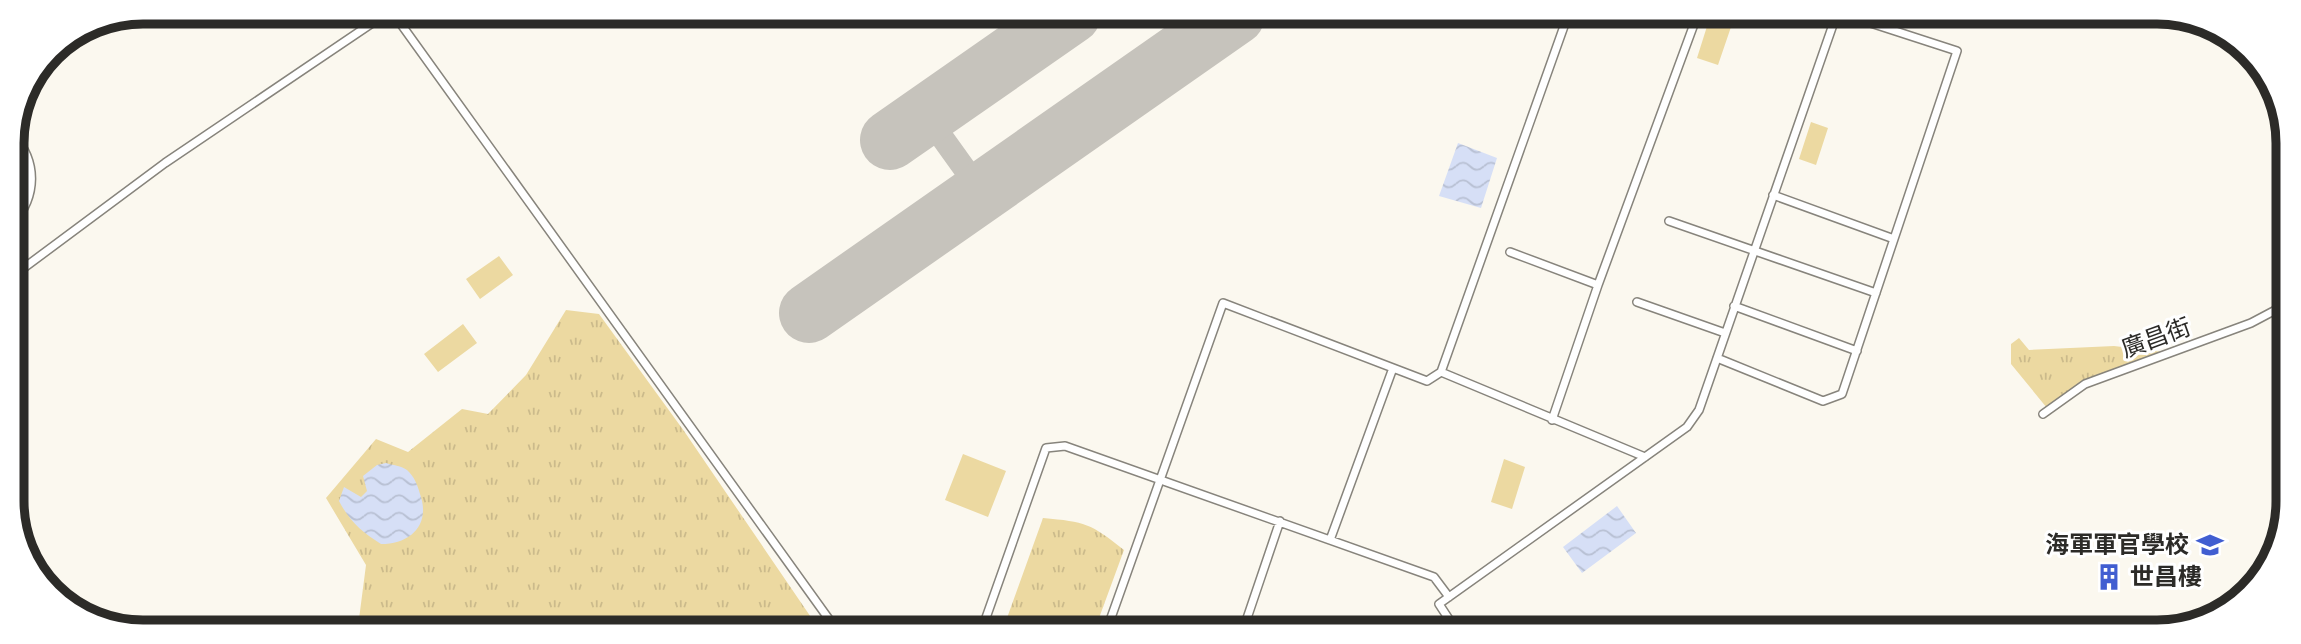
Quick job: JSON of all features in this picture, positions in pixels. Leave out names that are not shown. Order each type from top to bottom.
[{"type":"street","points":[[25,267],[165,163],[371,24]]},
{"type":"street","points":[[401,24],[829,620]]},
{"type":"street","points":[[1110,620],[1223,303],[1427,381],[1441,372],[1565,24]]},
{"type":"street","points":[[1552,420],[1598,285],[1694,24]]},
{"type":"street","points":[[1449,619],[1439,604],[1687,427],[1699,410],[1833,24]]},
{"type":"street","points":[[1717,358],[1824,401],[1842,394],[1957,51],[1874,24]]},
{"type":"street","points":[[25,152],[32,170],[32,185],[25,208]]},
{"type":"street","points":[[1773,195],[1894,239]]},
{"type":"street","points":[[1669,221],[1876,293]]},
{"type":"street","points":[[1510,253],[1598,285]]},
{"type":"street","points":[[1637,302],[1725,333]]},
{"type":"street","points":[[1734,306],[1857,351]]},
{"type":"street","name":"廣昌街","points":[[2043,414],[2085,384],[2238,328],[2276,310]]},
{"type":"street","points":[[1330,540],[1393,368]]},
{"type":"street","points":[[1441,372],[1646,457]]},
{"type":"street","points":[[985,620],[1046,448],[1065,446],[1434,577],[1449,597]]},
{"type":"street","points":[[1247,619],[1280,521]]},
{"type":"green space","points":[[1708,24],[1731,27],[1718,65],[1697,58]]},
{"type":"green space","points":[[1811,122],[1828,128],[1816,165],[1799,159]]},
{"type":"green space","points":[[499,256],[513,275],[480,299],[466,279]]},
{"type":"green space","points":[[566,310],[599,314],[684,431],[813,620],[358,620],[366,565],[326,498],[376,439],[408,452],[462,409],[488,414],[526,375]]},
{"type":"green space","points":[[463,324],[477,343],[438,372],[424,354]]},
{"type":"green space","points":[[2019,338],[2029,350],[2114,346],[2163,352],[2084,381],[2047,408],[2011,364],[2011,344]]},
{"type":"green space","points":[[963,454],[1006,471],[988,517],[945,500]]},
{"type":"green space","points":[[1504,459],[1525,467],[1512,509],[1491,502]]},
{"type":"green space","points":[[1043,518],[1087,525],[1124,550],[1098,620],[1006,620]]},
{"type":"water","points":[[1458,143],[1497,158],[1481,208],[1439,196]]},
{"type":"water","points":[[386,463],[405,469],[412,475],[423,505],[423,514],[416,530],[409,536],[381,544],[357,526],[339,501],[344,487],[361,497],[367,491],[363,476],[377,465]]},
{"type":"water","points":[[1617,506],[1636,533],[1582,573],[1563,547]]},
{"type":"taxiway","points":[[926,115],[982,193]]},
{"type":"runway","points":[[890,140],[1057,24]]},
{"type":"runway","points":[[809,313],[1222,24]]},
{"type":"place","name":"海軍軍官學校","points":[[2210,545]]},
{"type":"place","name":"世昌樓","points":[[2109,577]]}]
